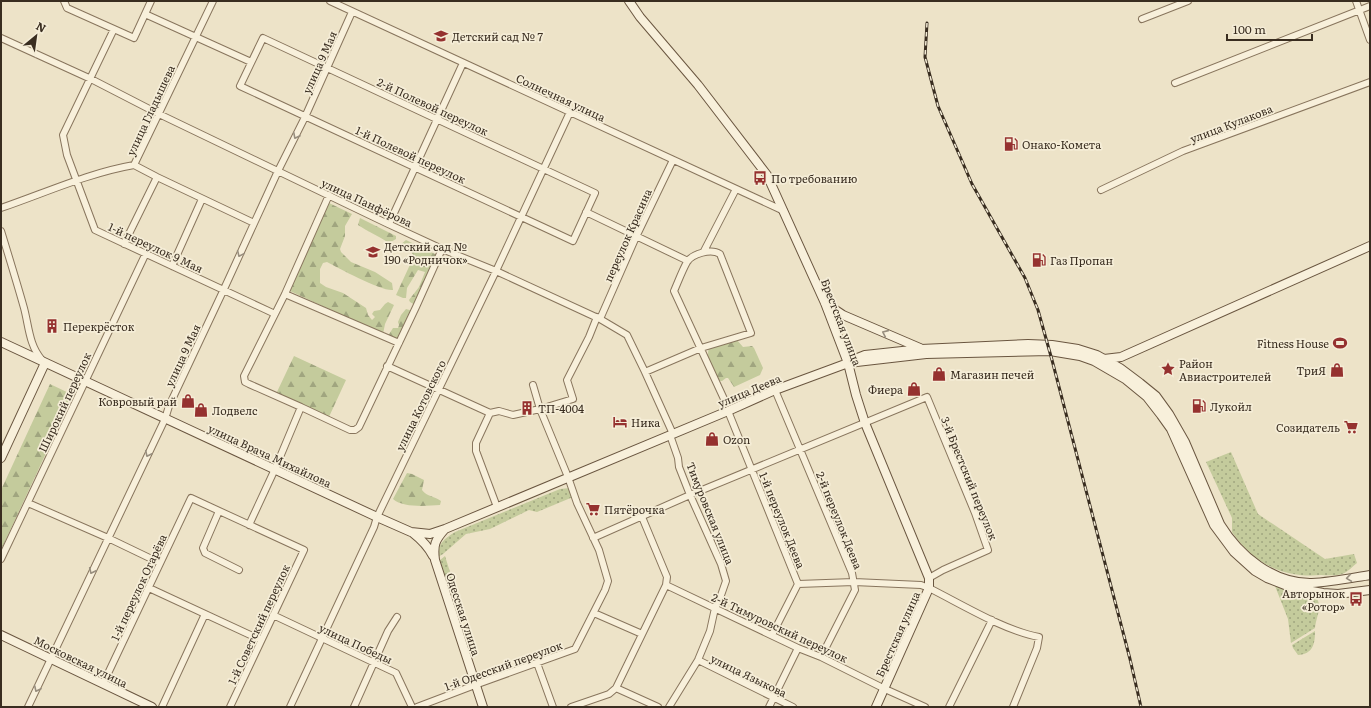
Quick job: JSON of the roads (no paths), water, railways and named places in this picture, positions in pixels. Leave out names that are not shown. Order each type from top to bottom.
[{"type":"main road","name":"Брестская улица","points":[[629,1],[640,17],[698,85],[767,174],[825,303],[848,363],[865,423],[929,578],[929,588],[876,707]]},
{"type":"main road","points":[[1104,359],[1121,357],[1370,246]]},
{"type":"main road","points":[[825,303],[843,315],[921,349]]},
{"type":"main road","name":"улица Врача Михайлова","points":[[1,342],[411,532],[430,534],[445,529]]},
{"type":"main road","points":[[848,363],[865,355],[921,349],[1028,344],[1052,345],[1078,349],[1097,355],[1131,376],[1156,396],[1170,414],[1185,442],[1220,524],[1226,534],[1251,560],[1267,571],[1281,578],[1295,582],[1311,583],[1370,575]]},
{"type":"main road","name":"улица Деева","points":[[445,529],[728,412],[775,390],[848,363],[926,354],[1050,350],[1080,356],[1094,362],[1125,379],[1154,404],[1171,429],[1214,525],[1234,552],[1255,571],[1267,578],[1290,587],[1323,593],[1338,594],[1370,590]]},
{"type":"main road","points":[[1121,357],[1131,376]]},
{"type":"main road","points":[[1,458],[45,362]]},
{"type":"main road","name":"Одесская улица","points":[[445,529],[438,536],[435,543],[435,560],[483,707]]},
{"type":"main road","points":[[411,532],[422,540],[430,549],[435,560]]},
{"type":"main road","name":"Московская улица","points":[[1,635],[152,707]]},
{"type":"street","points":[[64,1],[67,8],[134,38],[151,1]]},
{"type":"street","name":"улица Гладышева","points":[[1,208],[76,180],[118,168],[134,166],[212,1]]},
{"type":"street","name":"Солнечная улица","points":[[330,1],[785,212]]},
{"type":"street","points":[[1142,19],[1188,1]]},
{"type":"street","points":[[1356,1],[1370,40]]},
{"type":"street","points":[[1175,83],[1370,6]]},
{"type":"street","name":"улица 9 Мая","points":[[28,707],[165,419],[169,406],[278,171],[305,117],[352,12]]},
{"type":"street","points":[[145,14],[251,62]]},
{"type":"street","name":"1-й переулок 9 Мая","points":[[114,29],[63,135],[67,154],[76,180],[96,230],[275,314]]},
{"type":"street","name":"улица Панфёрова","points":[[1,38],[91,79],[159,114],[389,224],[598,318],[627,335],[645,372],[672,435]]},
{"type":"street","name":"2-й Полевой переулок","points":[[251,62],[263,38],[595,193],[586,212]]},
{"type":"street","name":"1-й Полевой переулок","points":[[251,62],[240,86],[573,241],[586,212]]},
{"type":"street","points":[[389,224],[463,63]]},
{"type":"street","name":"улица Кулакова","points":[[1101,190],[1184,152],[1370,82]]},
{"type":"street","name":"улица Котовского","points":[[290,707],[374,527],[377,517],[496,271],[570,112]]},
{"type":"street","name":"переулок Красина","points":[[387,366],[490,412],[499,411],[513,415],[573,399],[567,380],[589,337],[672,160]]},
{"type":"street","points":[[134,166],[254,223]]},
{"type":"street","points":[[124,244],[157,177]]},
{"type":"street","points":[[704,252],[736,189]]},
{"type":"street","points":[[329,195],[285,294],[244,376],[244,382],[350,430],[355,430],[359,426],[399,343],[442,248]]},
{"type":"street","points":[[172,266],[202,199]]},
{"type":"street","points":[[586,212],[688,261]]},
{"type":"street","points":[[1,231],[32,342],[36,353],[45,362]]},
{"type":"street","points":[[645,372],[701,348],[751,333],[720,254],[716,251],[704,252],[688,261],[674,291],[701,348],[724,399]]},
{"type":"street","name":"Широкий переулок","points":[[1,559],[146,253]]},
{"type":"street","points":[[285,294],[399,343]]},
{"type":"street","name":"1-й Одесский переулок","points":[[417,707],[575,649],[594,613],[608,581],[599,550],[577,503],[540,409],[533,385]]},
{"type":"street","name":"2-й переулок Деева","points":[[775,390],[852,573],[854,582],[855,590],[821,657]]},
{"type":"street","name":"3-й Брестский переулок","points":[[865,423],[927,397],[975,513],[988,550],[943,570],[929,578]]},
{"type":"street","points":[[239,570],[205,553],[203,548],[219,511],[249,525],[275,469],[301,407]]},
{"type":"street","points":[[490,412],[476,443],[476,451],[497,507]]},
{"type":"street","name":"1-й переулок Деева","points":[[728,412],[798,584],[772,635]]},
{"type":"street","points":[[593,538],[690,495],[865,423]]},
{"type":"street","name":"Тимуровская улица","points":[[669,707],[698,660],[710,631],[715,608],[726,581],[721,564],[679,467],[672,435]]},
{"type":"street","name":"1-й переулок Огарёва","points":[[103,684],[191,498],[219,511]]},
{"type":"street","points":[[28,503],[108,538],[160,563]]},
{"type":"street","points":[[571,707],[609,694],[616,688],[666,585],[667,577],[642,517]]},
{"type":"street","name":"1-й Советский переулок","points":[[230,707],[304,550],[249,525]]},
{"type":"street","points":[[798,584],[854,582],[921,585],[1026,635],[1039,637],[1037,648],[1013,707]]},
{"type":"street","name":"2-й Тимуровский переулок","points":[[666,585],[925,707]]},
{"type":"street","points":[[149,588],[261,640]]},
{"type":"street","points":[[594,613],[642,634]]},
{"type":"street","points":[[162,707],[205,614]]},
{"type":"street","name":"улица Победы","points":[[273,615],[396,673],[412,707]]},
{"type":"street","points":[[354,707],[388,631],[398,617]]},
{"type":"street","points":[[949,707],[992,620]]},
{"type":"street","points":[[769,707],[798,648]]},
{"type":"street","name":"улица Языкова","points":[[698,660],[792,707]]},
{"type":"street","points":[[537,662],[553,707]]},
{"type":"street","points":[[616,688],[658,707]]},
{"type":"railway","points":[[927,23],[925,57],[938,106],[972,184],[1025,278],[1038,310],[1130,659],[1141,707]]},
{"type":"place","name":"Детский сад № 7","points":[[441,36]]},
{"type":"place","name":"Онако-Комета","points":[[1011,144]]},
{"type":"place","name":"По требованию","points":[[760,178]]},
{"type":"place","name":"Детский сад № 190 «Родничок»","points":[[373,252]]},
{"type":"place","name":"Газ Пропан","points":[[1039,260]]},
{"type":"place","name":"Перекрёсток","points":[[52,326]]},
{"type":"place","name":"Fitness House","points":[[1340,343]]},
{"type":"place","name":"Район Авиастроителей","points":[[1168,369]]},
{"type":"place","name":"ТриЯ","points":[[1337,370]]},
{"type":"place","name":"Магазин печей","points":[[939,374]]},
{"type":"place","name":"Фиера","points":[[914,389]]},
{"type":"place","name":"Ковровый рай","points":[[188,401]]},
{"type":"place","name":"Лукойл","points":[[1199,406]]},
{"type":"place","name":"ТП-4004","points":[[527,408]]},
{"type":"place","name":"Лодвелс","points":[[201,410]]},
{"type":"place","name":"Ника","points":[[620,422]]},
{"type":"place","name":"Созидатель","points":[[1351,427]]},
{"type":"place","name":"Ozon","points":[[712,439]]},
{"type":"place","name":"Пятёрочка","points":[[593,509]]},
{"type":"place","name":"Авторынок «Ротор»","points":[[1356,599]]}]
